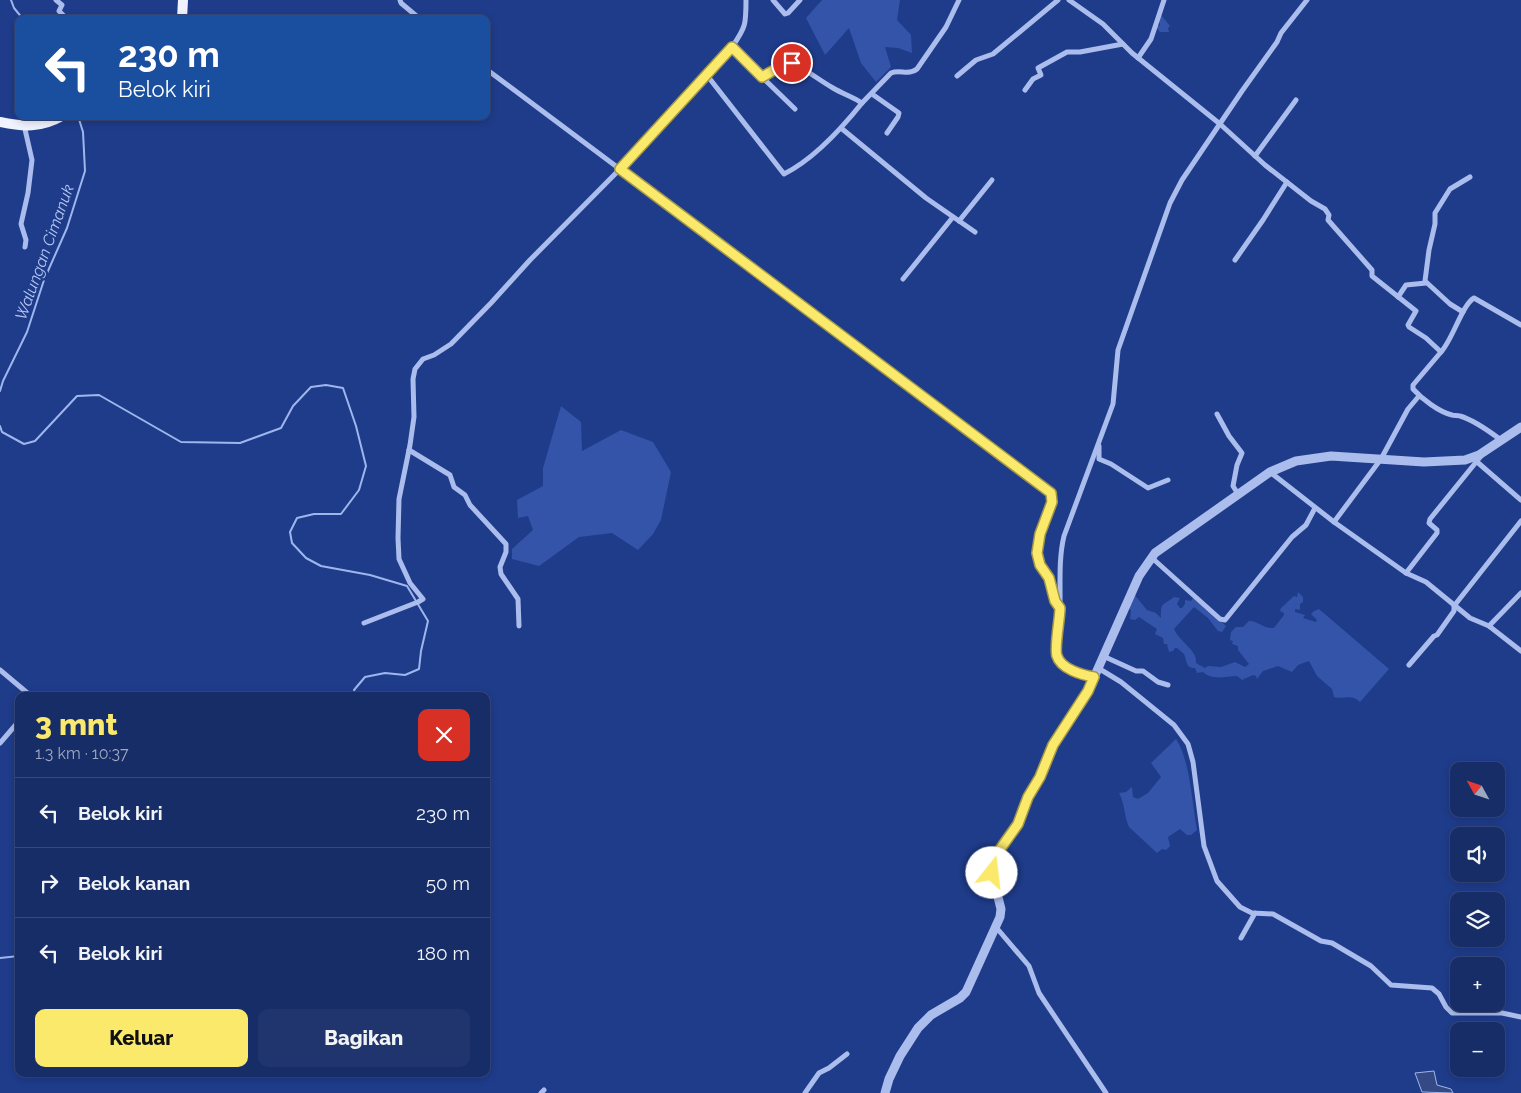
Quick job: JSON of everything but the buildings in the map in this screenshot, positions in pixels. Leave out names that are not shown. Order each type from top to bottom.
[{"type":"main road","points":[[182,15],[183,0]]},
{"type":"main road","points":[[0,122],[31,126],[46,124],[54,120]]},
{"type":"street","points":[[56,0],[62,5],[59,11],[63,15]]},
{"type":"street","points":[[400,0],[415,15]]},
{"type":"street","points":[[364,623],[423,599],[410,584],[399,559],[399,499],[414,417],[413,379],[419,363],[426,357],[434,355],[451,344],[620,169],[732,47],[746,22],[746,0]]},
{"type":"street","points":[[773,0],[784,14],[788,13],[800,0]]},
{"type":"street","points":[[706,74],[784,174],[825,144],[894,71],[910,73],[917,69],[946,26],[959,0]]},
{"type":"street","points":[[957,76],[976,60],[993,54],[1058,0]]},
{"type":"street","points":[[1069,0],[1103,24],[1138,58],[1220,124],[1255,156],[1310,201],[1325,209],[1328,220],[1372,270],[1372,276],[1416,311],[1408,325],[1409,328],[1426,338],[1441,352]]},
{"type":"street","points":[[1138,58],[1151,38],[1164,0]]},
{"type":"street","points":[[1094,677],[1076,672],[1058,658],[1056,653],[1062,547],[1113,404],[1118,350],[1170,203],[1182,180],[1282,33],[1307,0]]},
{"type":"street","points":[[1025,90],[1031,80],[1041,75],[1037,70],[1038,67],[1065,53],[1123,44]]},
{"type":"street","points":[[732,47],[795,109]]},
{"type":"street","points":[[762,77],[783,65],[792,63],[836,90],[862,103]]},
{"type":"street","points":[[490,71],[1050,491],[1053,498],[1040,534],[1037,553],[1040,565],[1049,578],[1055,601],[1060,608]]},
{"type":"street","points":[[872,94],[899,112],[898,117],[887,133]]},
{"type":"street","points":[[1255,156],[1296,100]]},
{"type":"street","points":[[24,125],[32,160],[21,224],[25,235],[25,247]]},
{"type":"street","points":[[841,128],[926,198],[975,232]]},
{"type":"street","points":[[1463,312],[1450,304],[1425,281],[1435,213],[1450,189],[1470,177]]},
{"type":"street","points":[[959,221],[992,180]]},
{"type":"street","points":[[1234,260],[1263,220],[1287,182]]},
{"type":"street","points":[[903,279],[953,217]]},
{"type":"street","points":[[1398,297],[1406,285],[1426,283]]},
{"type":"street","points":[[1501,440],[1460,416],[1451,415],[1431,405],[1412,388],[1452,338],[1463,312],[1474,298],[1521,325]]},
{"type":"street","points":[[1334,522],[1381,459],[1408,409],[1419,396]]},
{"type":"street","points":[[1216,414],[1242,453],[1237,465],[1234,486],[1238,494]]},
{"type":"street","points":[[885,1093],[889,1079],[900,1056],[918,1028],[931,1015],[960,998],[966,992],[1000,917],[992,873],[994,862],[1000,849],[1018,824],[1028,797],[1040,777],[1057,738],[1085,696],[1139,576],[1152,557],[1160,549],[1193,528],[1270,472],[1296,461],[1320,457],[1451,461],[1470,459],[1521,427]]},
{"type":"street","points":[[1100,440],[1099,459],[1111,464],[1148,488],[1168,480]]},
{"type":"street","points":[[409,450],[450,475],[454,488],[465,495],[470,505],[506,544],[506,552],[500,566],[501,574],[518,599],[519,626]]},
{"type":"street","points":[[1406,573],[1437,534],[1437,530],[1429,523],[1430,519],[1485,451]]},
{"type":"street","points":[[1476,461],[1521,500]]},
{"type":"street","points":[[1270,472],[1334,522],[1406,573],[1426,582],[1470,618],[1489,626],[1521,651]]},
{"type":"street","points":[[1152,557],[1220,620],[1225,620],[1292,536],[1306,525],[1315,508]]},
{"type":"street","points":[[1409,664],[1437,635],[1454,611],[1454,606],[1521,521]]},
{"type":"street","points":[[1489,626],[1521,593]]},
{"type":"street","points":[[1103,656],[1136,671],[1143,671],[1158,682],[1168,685]]},
{"type":"street","points":[[1098,667],[1122,682],[1174,725],[1188,744],[1193,762],[1203,842],[1214,876],[1240,907],[1248,912],[1273,914],[1321,941],[1332,943],[1371,966],[1391,985],[1432,988],[1439,994],[1446,1007],[1452,1013],[1502,1013],[1521,1016]]},
{"type":"street","points":[[0,670],[26,692]]},
{"type":"street","points":[[0,743],[15,726]]},
{"type":"street","points":[[0,732],[5,737]]},
{"type":"street","points":[[1241,938],[1255,913]]},
{"type":"street","points":[[995,926],[1029,966],[1039,993],[1106,1093]]},
{"type":"street","points":[[805,1093],[818,1073],[829,1068],[847,1054]]},
{"type":"shaded area","points":[[822,0],[900,0],[897,20],[911,35],[912,53],[898,48],[885,47],[891,67],[876,82],[861,63],[849,28],[825,55],[806,18]]},
{"type":"shaded area","points":[[1161,15],[1170,26],[1168,28],[1169,32],[1160,32],[1156,27],[1160,25]]},
{"type":"shaded area","points":[[561,406],[581,422],[582,451],[621,430],[653,442],[671,472],[661,520],[653,534],[638,550],[612,533],[579,537],[539,566],[512,559],[512,549],[533,530],[528,516],[518,518],[517,500],[543,486],[543,468]]},
{"type":"shaded area","points":[[1298,592],[1303,597],[1303,602],[1300,604],[1300,610],[1295,609],[1295,612],[1305,615],[1303,618],[1316,622],[1317,620],[1311,614],[1319,609],[1389,669],[1360,702],[1350,697],[1334,697],[1332,689],[1317,676],[1309,661],[1298,665],[1292,672],[1278,666],[1263,671],[1257,679],[1253,675],[1242,680],[1237,676],[1215,677],[1203,672],[1197,673],[1195,668],[1189,667],[1184,654],[1177,648],[1169,652],[1163,638],[1155,634],[1157,629],[1139,617],[1135,620],[1130,619],[1131,611],[1128,606],[1133,593],[1147,610],[1156,613],[1161,618],[1163,605],[1174,597],[1180,598],[1177,604],[1182,608],[1185,600],[1191,601],[1194,597],[1226,626],[1222,632],[1218,631],[1208,618],[1194,607],[1174,629],[1194,654],[1196,663],[1205,668],[1208,666],[1221,667],[1235,662],[1245,667],[1249,664],[1238,650],[1238,646],[1232,644],[1233,641],[1230,640],[1231,632],[1236,627],[1243,627],[1249,621],[1274,628],[1284,615],[1280,611],[1281,608],[1294,596],[1297,597]]},
{"type":"shaded area","points":[[1176,739],[1181,748],[1190,782],[1197,830],[1191,835],[1187,835],[1180,829],[1168,837],[1170,846],[1166,850],[1162,849],[1157,853],[1129,827],[1119,793],[1126,792],[1132,787],[1133,797],[1138,799],[1148,793],[1161,777],[1151,763]]},
{"type":"shaded area","points":[[1434,1071],[1437,1085],[1451,1089],[1453,1093],[1422,1092],[1415,1073]]},
{"type":"waterway","name":"Walungan Cimanuk","points":[[11,0],[20,15]]},
{"type":"waterway","name":"Walungan Cimanuk","points":[[0,391],[27,332],[44,280],[67,228],[85,171],[83,132],[79,120]]},
{"type":"waterway","name":"Walungan Cimanuk","points":[[0,426],[2,432],[24,444],[35,441],[77,396],[99,395],[181,442],[240,443],[281,428],[293,406],[311,387],[326,385],[343,388],[356,426],[366,466],[359,490],[341,514],[314,514],[297,518],[290,532],[292,543],[306,558],[321,566],[370,575],[407,586],[428,621],[419,669],[405,675],[385,673],[365,677],[354,690],[355,692]]},
{"type":"waterway","name":"Walungan Cimanuk","points":[[0,958],[15,956]]},
{"type":"route","points":[[792,63],[783,65],[762,77],[732,47],[620,169],[1050,491],[1053,498],[1040,534],[1037,553],[1040,565],[1049,578],[1055,601],[1060,608],[1056,653],[1062,662],[1076,672],[1094,677],[1088,691],[1053,745],[1040,777],[1028,797],[1018,824],[996,855],[992,873]]}]
